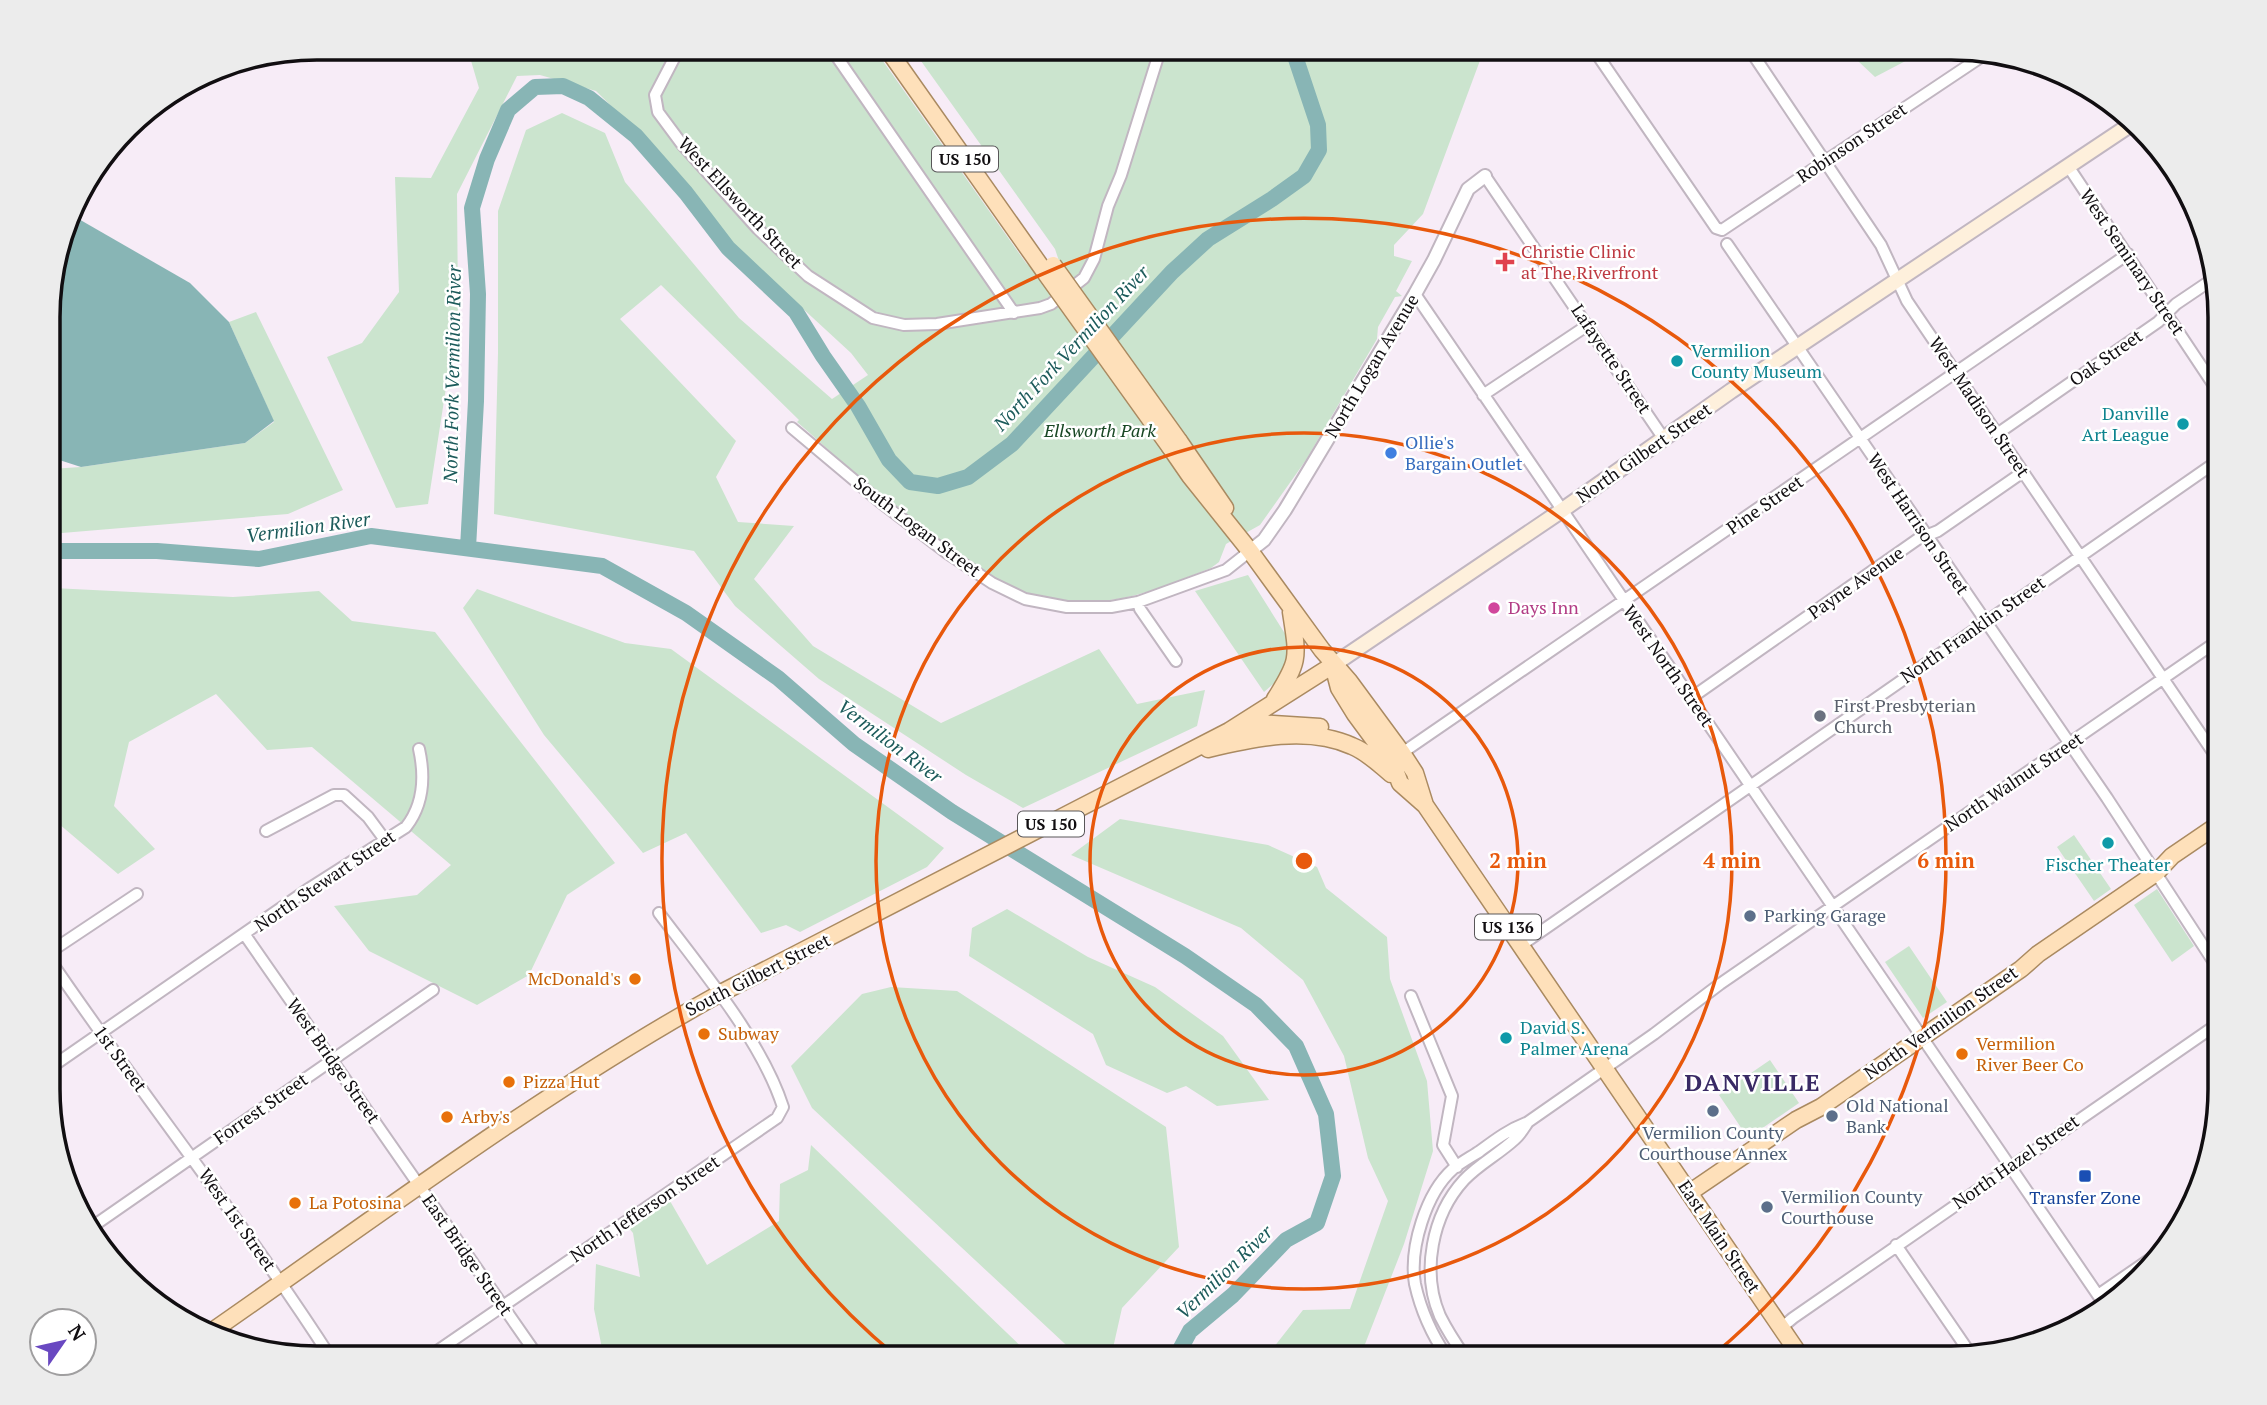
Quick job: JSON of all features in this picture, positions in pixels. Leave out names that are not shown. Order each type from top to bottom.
[{"type":"main road","name":"US 150","points":[[896,60],[1049,268],[1291,610],[1333,665]]},
{"type":"main road","name":"US 150","points":[[907,60],[1049,268]]},
{"type":"main road","name":"North Gilbert Street","points":[[1333,665],[1797,347],[2125,128]]},
{"type":"main road","points":[[1272,705],[1296,660],[1291,610]]},
{"type":"main road","name":"South Gilbert Street","points":[[219,1326],[592,1068],[719,994],[1187,754],[1232,737],[1272,705],[1333,665]]},
{"type":"main road","name":"East Main Street","points":[[1333,665],[1349,681],[1415,773],[1425,806]]},
{"type":"main road","name":"East Main Street","points":[[1333,665],[1339,688],[1394,768],[1401,783],[1425,806],[1793,1346]]},
{"type":"main road","points":[[1232,737],[1257,723],[1316,726],[1341,732],[1365,742],[1394,761],[1425,806]]},
{"type":"main road","points":[[1232,737],[1309,736],[1330,740],[1352,746],[1373,758],[1401,783]]},
{"type":"main road","name":"North Vermilion Street","points":[[1689,1193],[1922,1037],[2156,873],[2172,856],[2208,831]]},
{"type":"main road","name":"North Vermilion Street","points":[[2156,873],[2176,866],[2208,844]]},
{"type":"street","name":"West Ellsworth Street","points":[[674,60],[656,95],[658,112],[681,143],[758,229],[808,276],[873,318],[904,325],[937,324],[1029,311],[1051,304],[1084,278],[1094,259],[1108,206],[1121,175],[1157,60]]},
{"type":"street","points":[[839,60],[1014,313]]},
{"type":"street","name":"Robinson Street","points":[[1601,60],[1717,228],[1727,228],[1975,61]]},
{"type":"street","name":"West Madison Street","points":[[1757,60],[1881,245],[1907,301],[2208,745]]},
{"type":"street","name":"West Seminary Street","points":[[2068,166],[2208,376]]},
{"type":"street","name":"North Logan Avenue","points":[[1250,551],[1264,540],[1285,510],[1415,294],[1468,189],[1485,176]]},
{"type":"street","name":"Lafayette Street","points":[[1485,176],[1664,439]]},
{"type":"street","name":"West Harrison Street","points":[[1727,244],[2070,744],[2208,953]]},
{"type":"street","name":"Pine Street","points":[[1402,754],[2128,254]]},
{"type":"street","name":"Oak Street","points":[[1997,434],[2158,322],[2176,304],[2205,284]]},
{"type":"street","name":"West North Street","points":[[1415,294],[2099,1297]]},
{"type":"street","points":[[1483,395],[1588,325]]},
{"type":"street","name":"South Logan Street","points":[[792,428],[947,552],[992,583],[1025,599],[1068,607],[1111,607],[1138,602],[1226,570],[1250,551]]},
{"type":"street","name":"North Franklin Street","points":[[1520,946],[2208,468]]},
{"type":"street","name":"Payne Avenue","points":[[1691,698],[1918,539],[1938,531],[2023,472]]},
{"type":"street","points":[[1138,602],[1140,609],[1176,661]]},
{"type":"street","name":"North Walnut Street","points":[[1528,1122],[1833,905],[2208,648]]},
{"type":"street","name":"North Stewart Street","points":[[60,1061],[307,890],[406,827],[415,816],[423,785],[419,749]]},
{"type":"street","points":[[266,831],[334,796],[344,794],[368,817],[384,840]]},
{"type":"street","points":[[60,945],[137,894]]},
{"type":"street","points":[[659,913],[719,994]]},
{"type":"street","name":"West Bridge Street","points":[[245,935],[420,1187]]},
{"type":"street","name":"1st Street","points":[[60,975],[100,1034],[192,1157]]},
{"type":"street","name":"Forrest Street","points":[[98,1223],[433,990]]},
{"type":"street","name":"North Jefferson Street","points":[[445,1346],[777,1118],[783,1107],[775,1081],[719,994]]},
{"type":"street","points":[[1411,996],[1452,1097],[1443,1145],[1457,1167]]},
{"type":"street","name":"North Hazel Street","points":[[1781,1328],[1896,1245],[2208,1031]]},
{"type":"street","points":[[1441,1346],[1423,1315],[1415,1281],[1422,1220],[1440,1184],[1457,1167],[1509,1130],[1528,1122]]},
{"type":"street","points":[[1458,1346],[1447,1330],[1434,1297],[1431,1263],[1438,1223],[1465,1178],[1515,1139],[1528,1122]]},
{"type":"street","name":"West 1st Street","points":[[192,1157],[323,1346]]},
{"type":"street","name":"East Bridge Street","points":[[420,1187],[531,1346]]},
{"type":"street","points":[[1896,1245],[1965,1345]]},
{"type":"green space","name":"Ellsworth Park","points":[[471,60],[882,60],[1026,263],[1039,275],[1059,261],[1055,249],[920,60],[1480,60],[1423,214],[1394,245],[1394,256],[1412,261],[1396,291],[1402,296],[1395,297],[1378,327],[1377,339],[1306,460],[1260,525],[1226,544],[1219,562],[1211,568],[1149,591],[1123,598],[1086,601],[1047,598],[1011,587],[954,554],[873,490],[797,422],[799,420],[661,285],[620,319],[736,441],[716,477],[738,522],[794,526],[754,579],[813,646],[941,723],[1099,649],[1137,704],[1205,690],[1197,726],[1023,808],[966,775],[819,679],[735,606],[694,551],[494,514],[498,211],[526,130],[562,113],[605,133],[625,182],[739,318],[832,399],[868,375],[851,353],[737,248],[666,160],[596,91],[540,75],[517,76],[457,194],[458,310],[428,504],[396,508],[327,357],[362,343],[399,292],[395,177],[431,178],[479,88]]},
{"type":"green space","points":[[1858,60],[1907,60],[1875,77]]},
{"type":"green space","points":[[256,312],[343,490],[288,514],[60,533],[60,468],[245,443],[274,422],[229,322]]},
{"type":"green space","points":[[1248,575],[1289,640],[1289,656],[1279,679],[1264,692],[1195,591]]},
{"type":"green space","points":[[60,588],[233,597],[319,591],[352,621],[435,632],[615,863],[567,895],[529,975],[477,1005],[369,951],[334,906],[417,895],[451,865],[312,747],[267,750],[216,694],[129,742],[114,806],[155,849],[118,874],[60,825]]},
{"type":"green space","points":[[477,589],[625,643],[671,649],[944,848],[927,867],[800,932],[786,925],[761,933],[686,833],[643,853],[544,735],[463,608]]},
{"type":"green space","points":[[1120,819],[1268,845],[1317,867],[1326,888],[1387,937],[1390,979],[1427,1081],[1433,1151],[1404,1244],[1364,1346],[1275,1346],[1303,1310],[1350,1309],[1388,1201],[1368,1158],[1344,1056],[1303,980],[1241,928],[1071,855]]},
{"type":"green space","points":[[2074,835],[2111,889],[2094,901],[2057,847]]},
{"type":"green space","points":[[2157,889],[2194,946],[2172,962],[2134,905]]},
{"type":"green space","points":[[1007,909],[1088,957],[1155,987],[1223,1036],[1269,1100],[1217,1106],[1186,1086],[1167,1093],[1106,1065],[1093,1034],[969,956],[972,928]]},
{"type":"green space","points":[[1909,946],[1947,1002],[1923,1018],[1885,962]]},
{"type":"green space","points":[[891,987],[957,991],[1166,1127],[1179,1247],[1122,1308],[1113,1346],[1067,1346],[812,1108],[791,1066],[862,994]]},
{"type":"green space","points":[[1770,1060],[1799,1103],[1748,1138],[1719,1095]]},
{"type":"green space","points":[[811,1145],[1021,1346],[602,1346],[594,1309],[596,1264],[640,1277],[633,1233],[629,1228],[670,1201],[707,1265],[779,1221],[780,1184],[808,1170]]},
{"type":"shaded area","points":[[79,219],[190,283],[229,322],[274,421],[245,443],[81,467],[60,460],[60,300],[64,267]]},
{"type":"waterway","name":"North Fork Vermilion River","points":[[468,548],[476,401],[478,294],[472,208],[487,159],[508,110],[535,87],[563,86],[589,98],[636,136],[686,193],[728,248],[796,312],[858,406],[889,460],[910,482],[938,486],[968,477],[1012,444],[1172,272],[1208,239],[1304,176],[1319,150],[1318,125],[1296,60]]},
{"type":"waterway","name":"Vermilion River","points":[[60,551],[157,551],[259,559],[371,536],[602,566],[686,613],[778,678],[854,744],[952,812],[1185,956],[1256,1005],[1296,1046],[1326,1114],[1333,1176],[1317,1223],[1286,1240],[1233,1295],[1190,1331],[1182,1346]]},
{"type":"place","name":"Christie Clinic at The Riverfront","points":[[1505,262]]},
{"type":"place","name":"Vermilion County Museum","points":[[1677,361]]},
{"type":"place","name":"Danville Art League","points":[[2183,424]]},
{"type":"place","name":"Ollie's Bargain Outlet","points":[[1391,453]]},
{"type":"place","name":"Days Inn","points":[[1494,608]]},
{"type":"place","name":"First Presbyterian Church","points":[[1820,716]]},
{"type":"place","name":"Fischer Theater","points":[[2108,843]]},
{"type":"place","name":"Parking Garage","points":[[1750,916]]},
{"type":"place","name":"McDonald's","points":[[635,979]]},
{"type":"place","name":"Subway","points":[[704,1034]]},
{"type":"place","name":"David S. Palmer Arena","points":[[1506,1038]]},
{"type":"place","name":"Vermilion River Beer Co","points":[[1962,1054]]},
{"type":"place","name":"Pizza Hut","points":[[509,1082]]},
{"type":"place","name":"Vermilion County Courthouse Annex","points":[[1713,1111]]},
{"type":"place","name":"Old National Bank","points":[[1832,1116]]},
{"type":"place","name":"Arby's","points":[[447,1117]]},
{"type":"place","name":"Transfer Zone","points":[[2085,1176]]},
{"type":"place","name":"La Potosina","points":[[295,1203]]},
{"type":"place","name":"Vermilion County Courthouse","points":[[1767,1207]]},
{"type":"district","name":"DANVILLE","points":[[1753,1083]]}]
